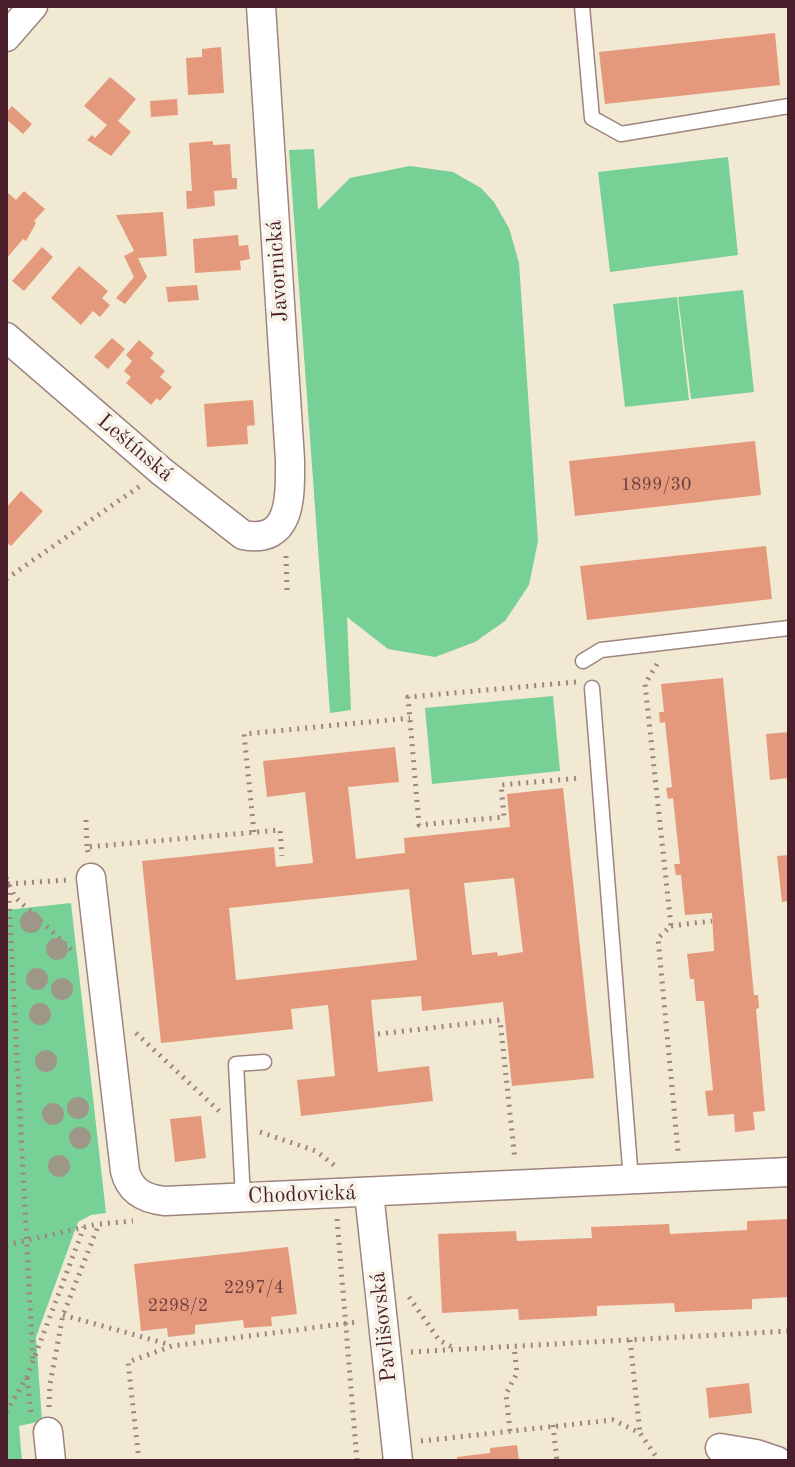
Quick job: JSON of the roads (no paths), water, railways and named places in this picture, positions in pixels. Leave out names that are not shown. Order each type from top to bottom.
[{"type":"street","points":[[6,37],[33,6]]},
{"type":"street","name":"Javornická","points":[[261,6],[290,460],[290,497],[285,519],[273,532]]},
{"type":"street","name":"Leštínská","points":[[6,337],[161,471],[243,535],[257,538],[273,532]]},
{"type":"street","name":"Chodovická","points":[[91,878],[125,1171],[132,1187],[147,1197],[165,1201],[243,1198],[789,1172]]},
{"type":"street","name":"Pavlišovská","points":[[369,1193],[397,1453]]},
{"type":"street","points":[[40,1423],[51,1461]]},
{"type":"street","points":[[720,1448],[777,1461]]},
{"type":"lane","points":[[582,6],[592,118],[621,134],[789,106]]},
{"type":"lane","points":[[583,661],[601,650],[789,628]]},
{"type":"lane","points":[[592,688],[631,1180]]},
{"type":"lane","points":[[243,1198],[236,1064],[264,1062]]}]
